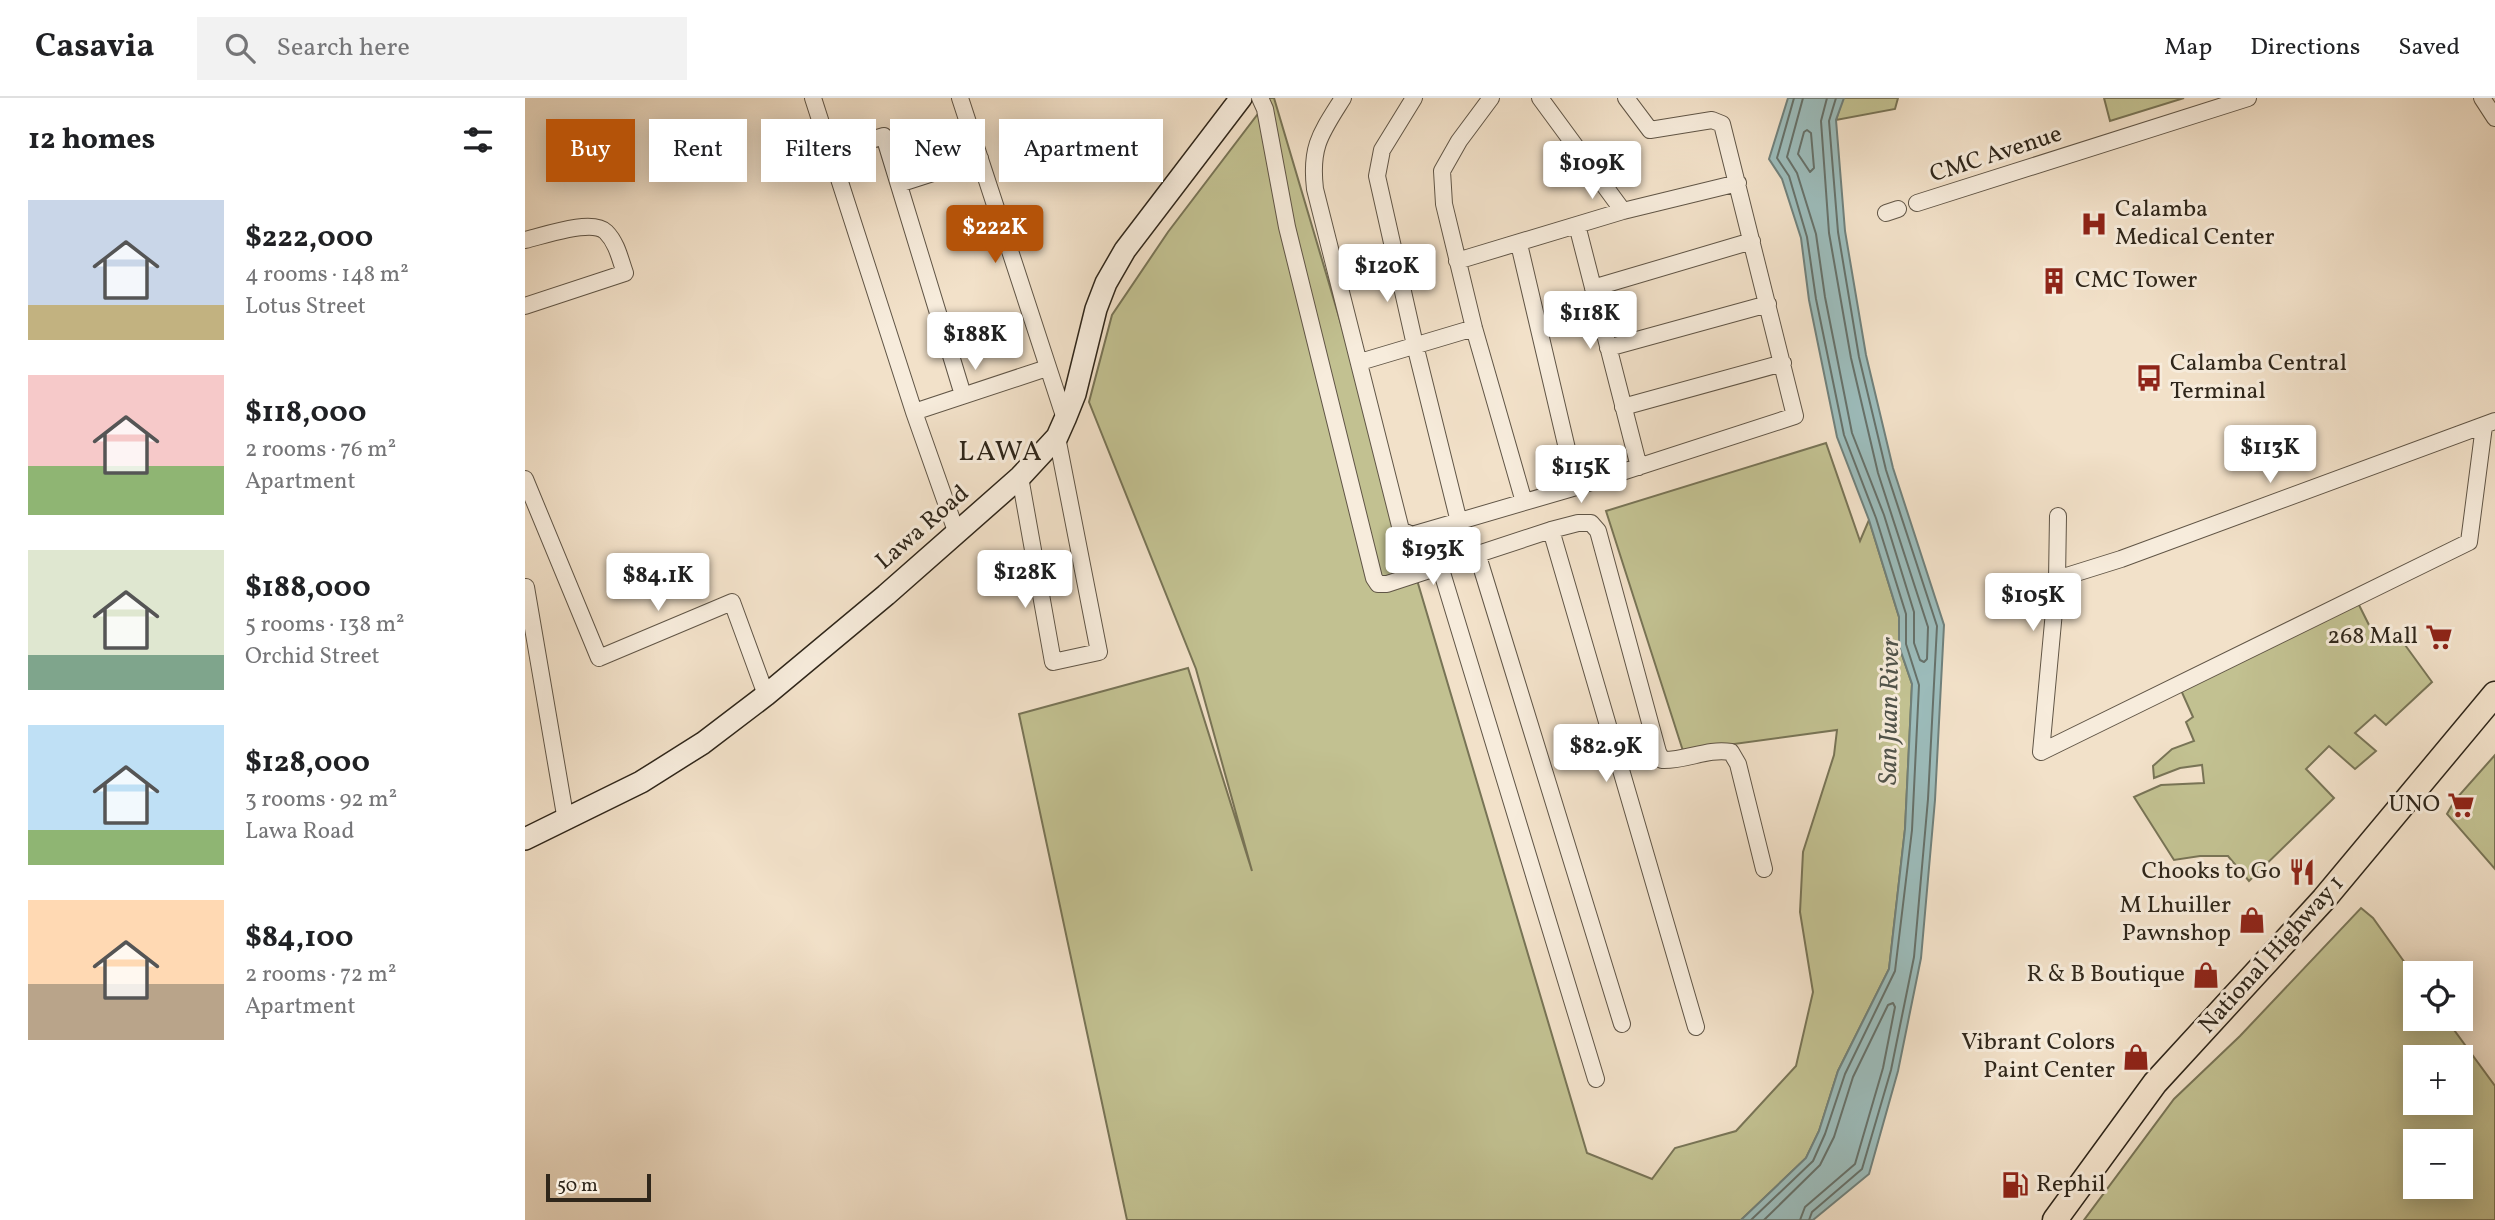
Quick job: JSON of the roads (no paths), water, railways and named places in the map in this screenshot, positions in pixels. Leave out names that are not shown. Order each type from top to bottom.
[{"type":"highway","name":"National Highway 1","points":[[2055,1220],[2155,1083],[2324,899],[2495,694]]},
{"type":"main road","name":"Lawa Road","points":[[525,839],[641,782],[703,743],[766,695],[957,534],[1020,477],[1061,428],[1075,394],[1088,337],[1106,283],[1125,250],[1241,98]]},
{"type":"street","points":[[813,98],[820,119]]},
{"type":"street","points":[[960,98],[967,119]]},
{"type":"street","points":[[1261,98],[1287,227],[1374,578],[1378,584],[1387,584],[1551,530],[1578,523],[1591,523],[1598,531],[1658,752],[1662,760],[1675,761],[1719,750],[1731,752],[1738,764],[1764,869]]},
{"type":"street","points":[[1343,98],[1317,141],[1312,170],[1401,530],[1412,535],[1576,487],[1794,417],[1783,363],[1722,124],[1713,120],[1650,130],[1626,98]]},
{"type":"street","points":[[1413,98],[1382,149],[1377,176],[1459,522]]},
{"type":"street","points":[[1491,98],[1459,141],[1443,171],[1444,204],[1474,328],[1524,502]]},
{"type":"street","points":[[1540,98],[1623,211]]},
{"type":"street","name":"CMC Avenue","points":[[1917,204],[2248,98]]},
{"type":"street","points":[[2482,98],[2495,118]]},
{"type":"street","points":[[876,138],[884,136],[963,395]]},
{"type":"street","points":[[985,171],[1047,368],[1061,428],[1099,652],[1053,662],[1020,477]]},
{"type":"street","points":[[840,182],[913,412],[957,534]]},
{"type":"street","points":[[899,184],[905,182]]},
{"type":"street","points":[[1457,261],[1623,211],[1738,183]]},
{"type":"street","points":[[525,240],[589,225],[604,230],[615,245],[625,273],[525,306]]},
{"type":"street","points":[[1577,225],[1639,467]]},
{"type":"street","points":[[1593,288],[1752,240]]},
{"type":"street","points":[[1519,244],[1576,487]]},
{"type":"street","points":[[1608,348],[1768,303]]},
{"type":"street","points":[[1360,362],[1474,328]]},
{"type":"street","points":[[1623,407],[1783,363]]},
{"type":"street","points":[[913,412],[1047,368]]},
{"type":"street","points":[[2057,579],[2121,559],[2489,424],[2469,542],[2041,752],[2057,579],[2058,516]]},
{"type":"street","points":[[525,479],[599,658],[732,603],[766,695]]},
{"type":"street","points":[[1551,530],[1696,1027]]},
{"type":"street","points":[[1477,553],[1622,1024]]},
{"type":"street","points":[[1440,566],[1596,1079]]},
{"type":"street","points":[[526,597],[566,821]]},
{"type":"water","points":[[1788,98],[1844,98],[1836,120],[1845,231],[1866,355],[1893,468],[1944,625],[1935,800],[1921,958],[1898,1071],[1869,1174],[1813,1220],[1741,1220],[1806,1158],[1819,1131],[1838,1071],[1889,969],[1905,829],[1912,684],[1899,646],[1899,617],[1869,520],[1837,437],[1809,300],[1801,238],[1782,179],[1769,159]]},
{"type":"place","name":"Calamba Medical Center","points":[[2094,224]]},
{"type":"place","name":"CMC Tower","points":[[2054,281]]},
{"type":"place","name":"Calamba Central Terminal","points":[[2149,378]]},
{"type":"place","name":"268 Mall","points":[[2439,637]]},
{"type":"place","name":"UNO","points":[[2461,805]]},
{"type":"place","name":"Chooks to Go","points":[[2302,872]]},
{"type":"place","name":"M Lhuiller Pawnshop","points":[[2252,920]]},
{"type":"place","name":"R & B Boutique","points":[[2206,975]]},
{"type":"place","name":"Vibrant Colors Paint Center","points":[[2136,1057]]},
{"type":"place","name":"Rephil","points":[[2015,1185]]},
{"type":"district","name":"LAWA","points":[[1001,452]]},
{"type":"water label","name":"San Juan River","points":[[1890,711]]}]
